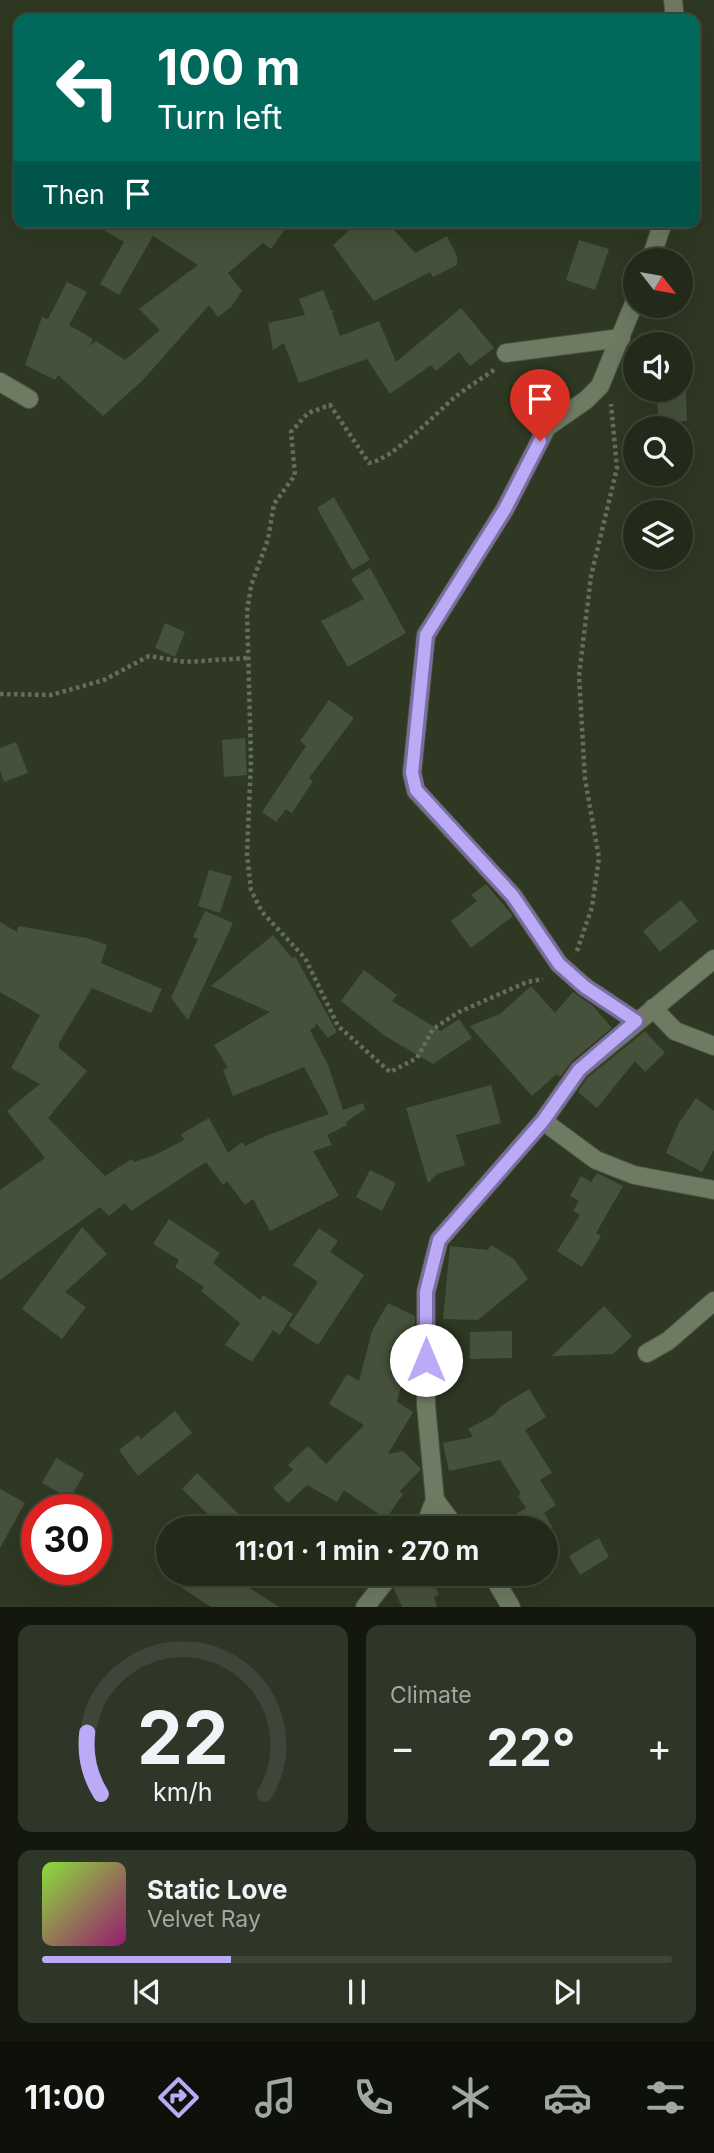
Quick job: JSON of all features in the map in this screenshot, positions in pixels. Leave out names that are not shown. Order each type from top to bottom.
[{"type":"street","points":[[654,248],[661,228]]},
{"type":"street","points":[[629,318],[600,386],[586,400],[547,427],[505,509],[436,614],[426,635],[412,773],[416,790],[513,896],[569,974],[636,1021]]},
{"type":"street","points":[[506,353],[621,338]]},
{"type":"street","points":[[0,382],[29,399]]},
{"type":"street","points":[[429,1516],[435,1500],[426,1394],[426,1292],[433,1256],[451,1224],[543,1121],[579,1070],[714,959]]},
{"type":"street","points":[[653,1008],[675,1031],[714,1046]]},
{"type":"street","points":[[543,1121],[596,1160],[634,1175],[714,1189]]},
{"type":"street","points":[[648,1353],[668,1341],[714,1301]]},
{"type":"street","points":[[435,1500],[447,1516]]},
{"type":"street","points":[[365,1607],[382,1586]]},
{"type":"street","points":[[499,1586],[511,1607]]},
{"type":"path","points":[[506,353],[495,369],[454,397],[405,442],[377,461],[369,463],[330,405],[307,413],[291,432],[295,475],[274,503],[268,539],[251,586],[247,658],[251,761],[247,854],[251,890],[262,912],[305,958],[338,1026],[390,1072],[417,1058],[433,1028],[459,1012],[527,982],[569,974],[592,907],[599,858],[585,779],[579,676],[591,576],[617,468],[608,372]]},
{"type":"path","points":[[0,694],[51,695],[104,680],[149,656],[185,662],[247,658]]},
{"type":"building","points":[[100,228],[286,228],[271,249],[263,243],[228,273],[242,291],[231,307],[218,317],[209,305],[143,380],[103,416],[58,375],[55,380],[25,365],[42,317],[48,319],[67,282],[87,292],[69,325],[93,339],[89,346],[96,341],[125,360],[160,330],[139,309],[198,265],[153,236],[119,295],[100,284],[124,242]]},
{"type":"building","points":[[351,228],[392,228],[415,253],[447,236],[457,256],[457,265],[433,277],[430,272],[374,301],[333,245]]},
{"type":"building","points":[[579,240],[609,249],[595,290],[566,280]]},
{"type":"building","points":[[323,290],[331,310],[334,311],[332,313],[340,336],[379,321],[396,362],[461,308],[494,348],[470,366],[459,352],[436,371],[431,365],[390,394],[367,359],[299,383],[284,343],[273,350],[268,323],[305,315],[299,299]]},
{"type":"building","points":[[657,402],[686,402],[687,416],[658,416]]},
{"type":"building","points":[[334,497],[370,560],[352,570],[317,508]]},
{"type":"building","points":[[370,568],[406,633],[348,667],[321,621],[364,599],[351,579]]},
{"type":"building","points":[[165,623],[185,632],[175,657],[155,648]]},
{"type":"building","points":[[329,700],[354,718],[309,778],[313,781],[292,813],[286,809],[276,822],[262,812],[306,746],[300,741]]},
{"type":"building","points":[[245,738],[247,775],[224,777],[222,740]]},
{"type":"building","points":[[16,742],[28,773],[4,782],[0,770],[0,748]]},
{"type":"building","points":[[209,870],[232,876],[220,913],[198,906]]},
{"type":"building","points":[[486,884],[513,916],[471,948],[451,921],[477,901],[471,895]]},
{"type":"building","points":[[681,900],[698,921],[660,952],[643,931]]},
{"type":"building","points":[[205,911],[233,923],[188,1020],[171,998],[198,939],[193,937]]},
{"type":"building","points":[[0,922],[17,932],[18,926],[87,938],[107,945],[101,963],[162,989],[151,1013],[92,988],[59,1043],[59,1048],[87,1071],[48,1118],[105,1176],[132,1159],[134,1162],[155,1155],[184,1140],[181,1134],[209,1118],[228,1153],[242,1142],[245,1146],[329,1114],[304,1067],[233,1096],[223,1070],[228,1068],[214,1045],[270,1012],[211,986],[273,935],[292,958],[295,956],[337,1032],[328,1038],[315,1022],[316,1026],[310,1030],[328,1065],[343,1110],[363,1103],[365,1109],[346,1122],[347,1125],[327,1135],[332,1145],[313,1151],[339,1196],[270,1231],[253,1199],[245,1205],[227,1181],[223,1185],[206,1162],[131,1211],[125,1203],[109,1216],[100,1207],[0,1280],[0,1190],[45,1158],[7,1111],[40,1084],[11,1068],[40,1015],[0,992]]},
{"type":"building","points":[[364,970],[397,995],[392,1001],[441,1031],[459,1019],[472,1038],[433,1064],[385,1036],[341,1001]]},
{"type":"building","points":[[531,986],[555,1013],[573,992],[593,1006],[612,1028],[572,1061],[560,1077],[557,1074],[532,1096],[470,1026],[500,1014]]},
{"type":"building","points":[[645,1031],[665,1053],[645,1072],[635,1061],[597,1108],[578,1092],[587,1078]]},
{"type":"building","points":[[491,1085],[501,1123],[456,1135],[465,1165],[437,1174],[428,1183],[406,1108]]},
{"type":"building","points":[[696,1098],[714,1111],[714,1150],[702,1172],[666,1153],[679,1123]]},
{"type":"building","points":[[370,1170],[396,1183],[382,1211],[356,1197]]},
{"type":"building","points":[[597,1173],[623,1186],[596,1233],[601,1236],[582,1267],[557,1251],[580,1215],[573,1211],[579,1201],[570,1196],[581,1176],[591,1182]]},
{"type":"building","points":[[169,1219],[220,1253],[213,1263],[260,1300],[263,1295],[293,1314],[280,1335],[273,1330],[252,1362],[225,1345],[240,1323],[201,1291],[204,1287],[175,1267],[179,1260],[153,1244]]},
{"type":"building","points":[[82,1227],[107,1254],[65,1292],[86,1307],[62,1339],[22,1309]]},
{"type":"building","points":[[319,1228],[338,1241],[330,1252],[364,1275],[318,1345],[289,1326],[318,1282],[293,1265]]},
{"type":"building","points":[[491,1245],[514,1259],[528,1279],[478,1320],[443,1319],[450,1246],[488,1250]]},
{"type":"building","points":[[388,1303],[415,1316],[415,1328],[400,1356],[408,1358],[397,1402],[413,1412],[388,1454],[403,1451],[421,1469],[399,1492],[403,1494],[388,1516],[382,1516],[344,1490],[337,1502],[307,1485],[288,1503],[273,1488],[293,1470],[288,1465],[308,1446],[326,1464],[364,1425],[329,1404],[347,1374],[359,1381],[372,1331]]},
{"type":"building","points":[[604,1306],[632,1336],[613,1354],[552,1356]]},
{"type":"building","points":[[512,1331],[512,1358],[470,1359],[470,1332]]},
{"type":"building","points":[[529,1389],[546,1417],[525,1430],[552,1473],[540,1480],[556,1505],[544,1513],[546,1516],[512,1516],[526,1508],[518,1496],[521,1494],[500,1460],[449,1471],[443,1443],[473,1437],[468,1429],[494,1415],[501,1406]]},
{"type":"building","points":[[175,1411],[192,1433],[138,1476],[119,1450],[138,1435],[141,1439]]},
{"type":"building","points":[[56,1458],[84,1474],[73,1494],[61,1494],[42,1483]]},
{"type":"building","points":[[197,1473],[241,1516],[210,1516],[182,1489]]},
{"type":"building","points":[[0,1489],[21,1501],[21,1510],[0,1548]]},
{"type":"building","points":[[599,1538],[609,1557],[580,1575],[569,1556]]},
{"type":"building","points":[[247,1586],[279,1607],[211,1607],[182,1588]]},
{"type":"building","points":[[396,1586],[439,1586],[436,1588],[439,1595],[434,1597],[437,1607],[402,1607],[394,1589]]},
{"type":"route","points":[[426,1360],[426,1292],[439,1240],[543,1121],[579,1070],[636,1021],[585,987],[559,964],[513,896],[425,802],[416,790],[412,773],[426,635],[436,614],[505,509],[540,441]]}]
